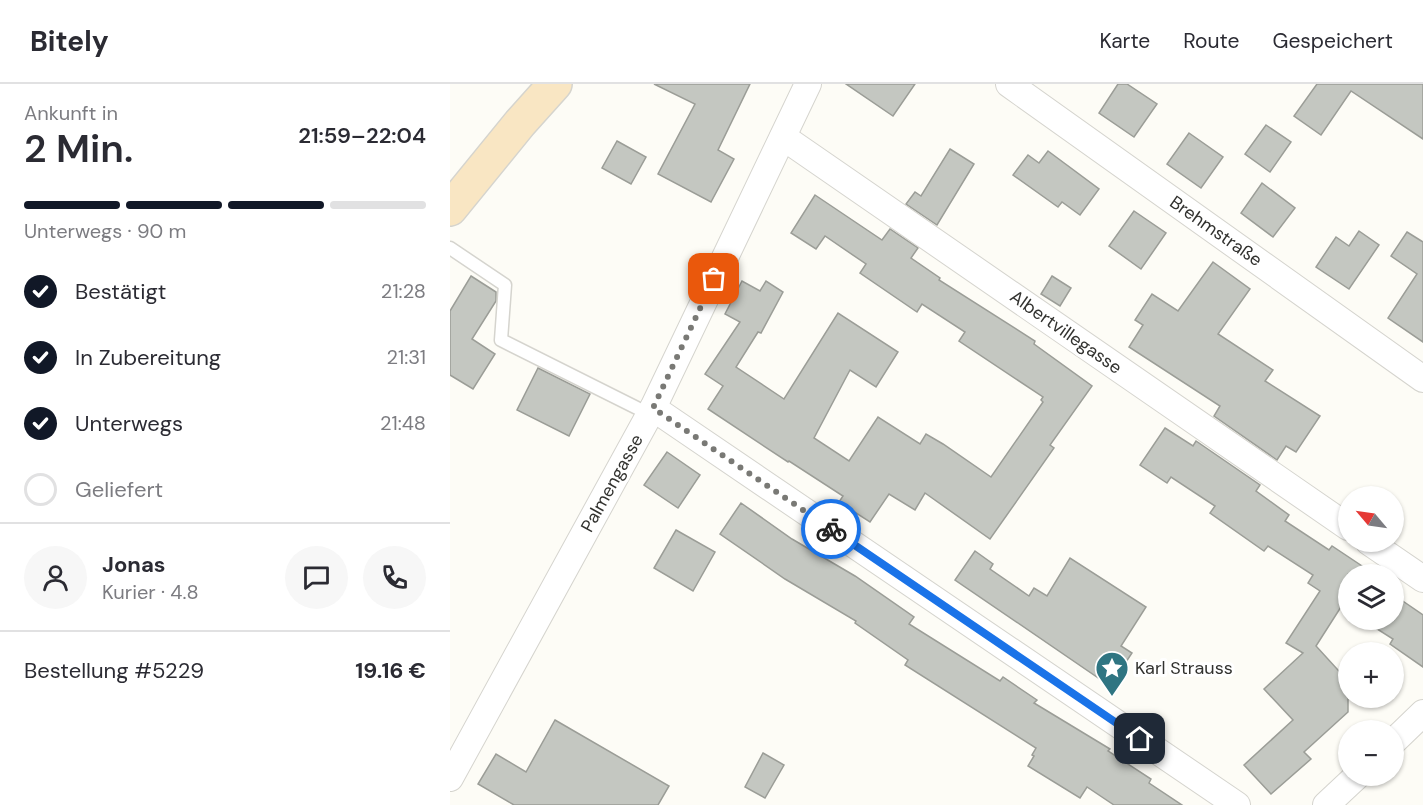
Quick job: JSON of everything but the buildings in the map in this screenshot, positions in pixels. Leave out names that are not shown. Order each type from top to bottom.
[{"type":"main road","points":[[450,209],[555,84]]},
{"type":"street","name":"Palmengasse","points":[[450,778],[651,411],[808,84]]},
{"type":"street","name":"Brehmstraße","points":[[1009,84],[1423,379]]},
{"type":"street","name":"Albertvillegasse","points":[[783,137],[1338,520]]},
{"type":"street","points":[[651,411],[1237,805]]},
{"type":"street","points":[[1384,552],[1423,579]]},
{"type":"street","points":[[1404,731],[1423,713]]},
{"type":"street","points":[[1326,805],[1346,786]]},
{"type":"lane","points":[[450,248],[505,285],[501,340],[651,411]]},
{"type":"way so far","points":[[714,279],[653,408],[831,529]]},
{"type":"place","name":"Karl Strauss","points":[[1112,697]]},
{"type":"route","points":[[831,529],[1140,739]]}]
